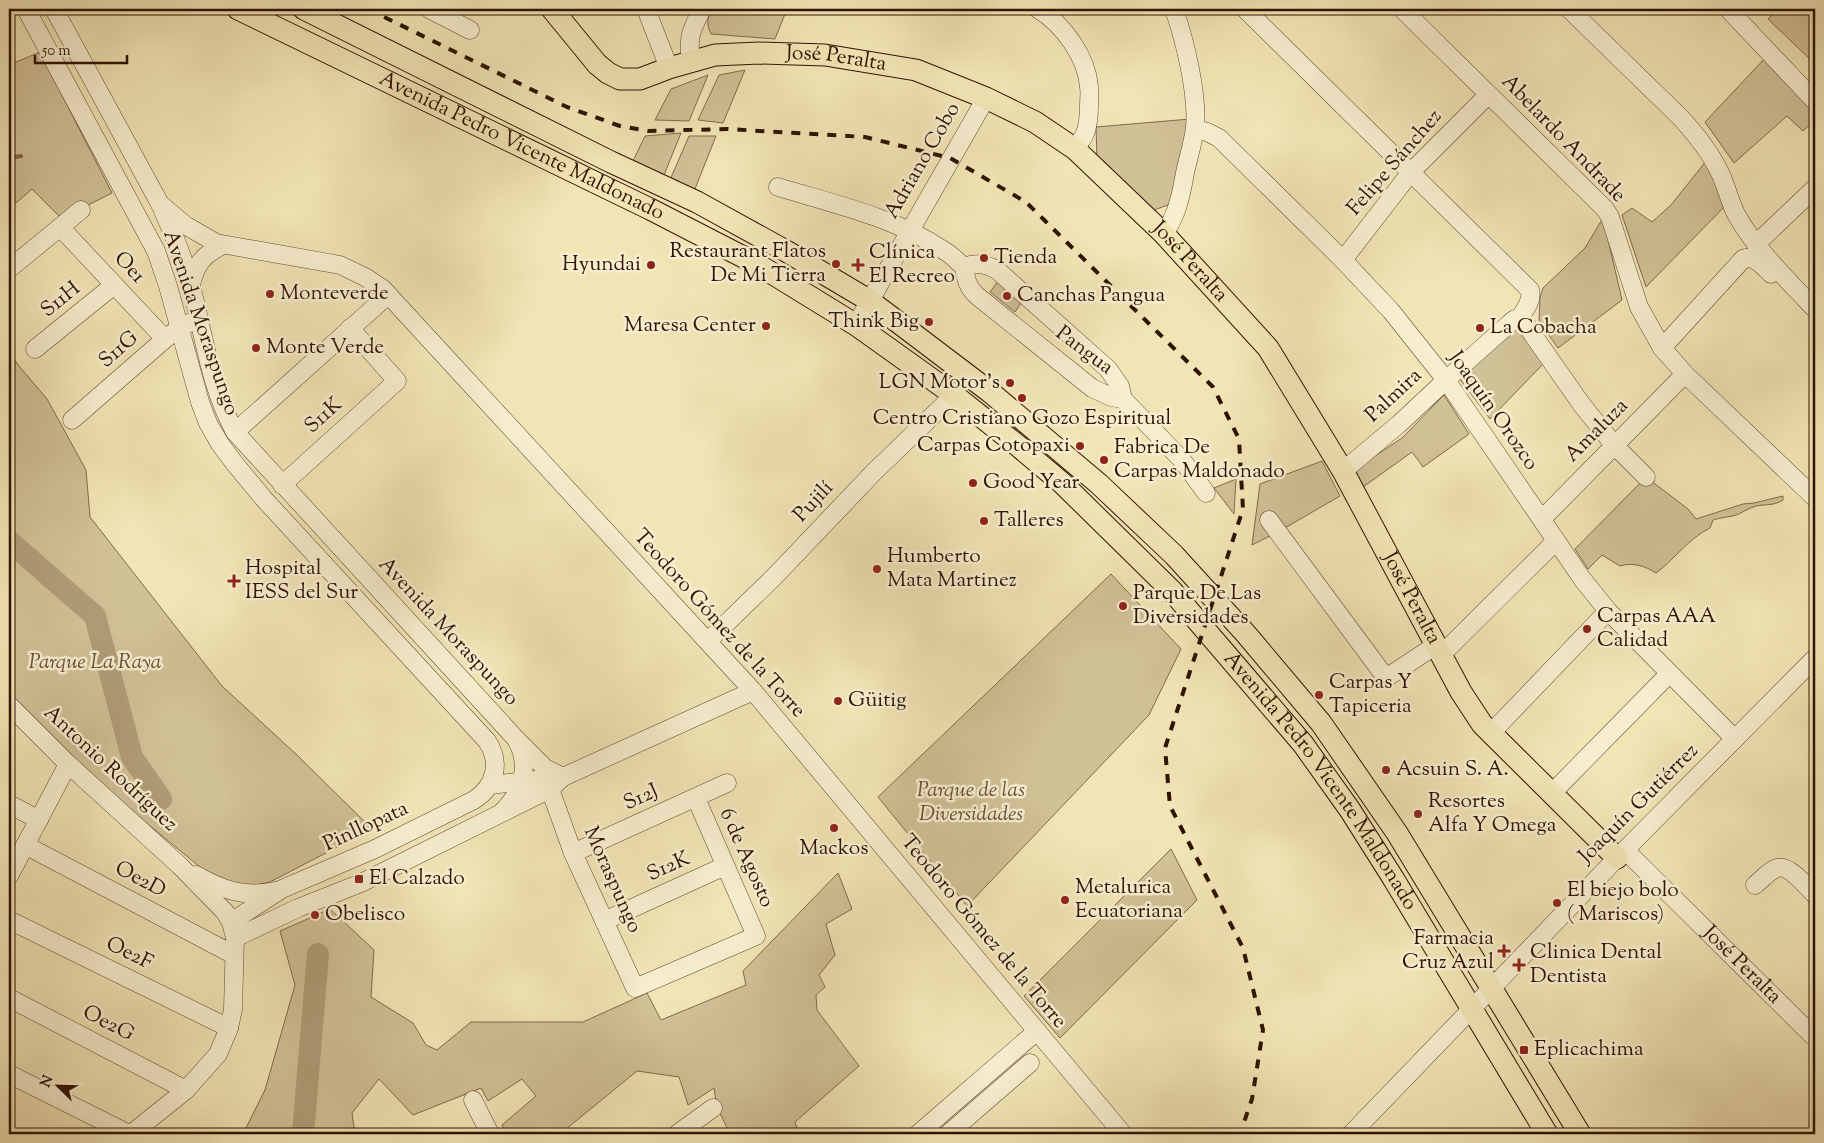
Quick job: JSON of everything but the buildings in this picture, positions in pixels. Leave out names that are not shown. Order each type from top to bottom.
[{"type":"main road","name":"Avenida Pedro Vicente Maldonado","points":[[238,9],[757,264],[856,325],[954,395],[1062,483],[1172,592],[1302,744],[1350,810],[1393,878],[1547,1134]]},
{"type":"main road","name":"Avenida Pedro Vicente Maldonado","points":[[304,9],[611,162],[697,202],[786,251],[870,301],[990,392],[1099,484],[1174,555],[1246,634],[1320,723],[1392,825],[1580,1134]]},
{"type":"main road","name":"José Peralta","points":[[552,9],[598,64],[608,73],[620,79],[640,79],[669,68],[715,55],[825,55],[916,70],[986,98],[1035,122],[1075,149],[1164,234],[1268,348],[1343,470],[1438,650],[1475,714],[1491,733],[1552,793],[1621,854]]},
{"type":"street","name":"Avenida Moraspungo","points":[[26,9],[156,250],[200,402],[220,444],[234,464],[264,499],[486,741],[494,753],[495,760],[494,774],[490,785]]},
{"type":"street","name":"Avenida Moraspungo","points":[[54,9],[160,204],[171,228],[191,285],[218,394],[226,416],[235,432],[557,783]]},
{"type":"street","points":[[429,9],[470,30]]},
{"type":"street","points":[[646,9],[669,68]]},
{"type":"street","points":[[691,61],[690,33],[702,9]]},
{"type":"street","points":[[1038,9],[1056,22],[1077,51],[1085,67],[1089,86],[1089,118],[1084,135],[1075,149]]},
{"type":"street","points":[[1164,234],[1173,221],[1178,207],[1194,129],[1195,115],[1190,69],[1183,35],[1174,9]]},
{"type":"street","points":[[1245,9],[1411,172]]},
{"type":"street","name":"Abelardo Andrade","points":[[1402,9],[1608,213],[1639,307],[1662,348],[1685,374],[1815,498]]},
{"type":"street","points":[[1569,9],[1682,118],[1697,136],[1711,155],[1722,176],[1737,215],[1756,244],[1815,309]]},
{"type":"street","points":[[1728,9],[1815,101]]},
{"type":"street","name":"Adriano Cobo","points":[[856,325],[986,98]]},
{"type":"street","name":"Felipe Sánchez","points":[[1343,260],[1411,172],[1484,98]]},
{"type":"street","name":"Joaquín Orozco","points":[[1194,129],[1207,132],[1218,138],[1343,260],[1391,311],[1446,380],[1583,580],[1608,611],[1735,739]]},
{"type":"street","name":"Palmira","points":[[1343,470],[1399,424],[1510,323],[1515,319],[1519,319],[1531,299],[1530,290],[1411,172]]},
{"type":"street","points":[[778,187],[869,214],[909,231],[944,250],[964,266]]},
{"type":"street","points":[[1756,244],[1815,188]]},
{"type":"street","name":"Teodoro Gómez de la Torre","points":[[160,204],[185,225],[220,244]]},
{"type":"street","points":[[9,270],[81,210]]},
{"type":"street","name":"Oe1","points":[[60,227],[165,339]]},
{"type":"street","name":"Teodoro Gómez de la Torre","points":[[171,228],[187,239],[207,244],[220,244],[340,265],[365,277],[388,295],[753,691],[1123,1134]]},
{"type":"street","points":[[191,285],[194,270],[201,260],[220,244]]},
{"type":"street","points":[[1662,348],[1744,259],[1748,257],[1753,258],[1779,280],[1792,284]]},
{"type":"street","name":"Pangua","points":[[1123,399],[1111,397],[1092,388],[976,295],[966,280],[964,266],[974,263],[985,264],[997,270],[1108,369],[1120,386],[1123,399],[1182,460],[1206,493]]},
{"type":"street","name":"S11H","points":[[36,349],[114,285]]},
{"type":"street","points":[[235,432],[388,295]]},
{"type":"street","points":[[1519,319],[1524,322],[1582,404],[1615,446],[1646,476]]},
{"type":"street","name":"S11G","points":[[72,420],[165,339],[179,328],[199,320]]},
{"type":"street","name":"S11K","points":[[282,485],[397,381],[350,328]]},
{"type":"street","name":"Amaluza","points":[[1542,519],[1685,374]]},
{"type":"street","name":"Pujilí","points":[[708,641],[775,576],[874,472],[954,395]]},
{"type":"street","points":[[1268,520],[1386,678],[1438,650],[1556,541]]},
{"type":"street","points":[[1491,733],[1608,611]]},
{"type":"street","name":"Joaquín Gutiérrez","points":[[1351,1134],[1621,854],[1735,739],[1813,665]]},
{"type":"street","points":[[1552,793],[1669,674]]},
{"type":"street","points":[[9,1074],[130,1134],[186,1090],[218,1054],[229,1028],[233,1009],[233,938],[298,908],[361,883],[495,817],[557,783],[753,691]]},
{"type":"street","name":"Antonio Rodríguez","points":[[9,705],[68,764],[180,866],[225,912],[233,938]]},
{"type":"street","name":"Avenida Moraspungo","points":[[516,739],[524,759],[522,782]]},
{"type":"street","points":[[9,876],[68,764]]},
{"type":"street","points":[[495,817],[515,798],[522,782]]},
{"type":"street","points":[[490,785],[522,782],[557,783]]},
{"type":"street","name":"Moraspungo","points":[[557,783],[573,854],[635,988]]},
{"type":"street","name":"S12J","points":[[573,854],[727,783]]},
{"type":"street","name":"Pinllopata","points":[[233,938],[282,889],[375,849],[474,800],[487,790],[490,785]]},
{"type":"street","name":"6 de Agosto","points":[[635,988],[756,936],[696,798]]},
{"type":"street","points":[[9,804],[39,820]]},
{"type":"street","name":"Oe2D","points":[[25,845],[233,938]]},
{"type":"street","name":"José Peralta","points":[[1621,854],[1815,1038]]},
{"type":"street","name":"Antonio Rodríguez","points":[[180,866],[231,892],[249,894],[266,893],[282,889]]},
{"type":"street","name":"S12K","points":[[604,921],[726,866]]},
{"type":"street","points":[[1755,885],[1776,868],[1784,867],[1792,872],[1815,895]]},
{"type":"street","name":"Oe2F","points":[[9,920],[229,1028]]},
{"type":"street","name":"Oe2G","points":[[9,998],[186,1090]]},
{"type":"street","points":[[918,1134],[1036,1031]]},
{"type":"street","points":[[948,1134],[1030,1063]]},
{"type":"street","points":[[473,1100],[490,1134]]},
{"type":"street","points":[[677,1134],[713,1108]]},
{"type":"green space","points":[[713,9],[787,9],[775,39],[711,34],[708,21]]},
{"type":"green space","points":[[1778,9],[1815,9],[1815,64],[1768,19]]},
{"type":"green space","points":[[40,52],[112,193],[84,207],[59,216],[32,189],[9,209],[9,65]]},
{"type":"green space","points":[[1767,56],[1815,106],[1815,120],[1803,131],[1787,116],[1734,163],[1705,122]]},
{"type":"green space","points":[[745,70],[723,123],[698,120],[719,75]]},
{"type":"green space","points":[[708,75],[689,121],[655,120],[671,89]]},
{"type":"green space","points":[[1190,119],[1175,193],[1168,205],[1154,210],[1097,160],[1096,127]]},
{"type":"green space","points":[[681,133],[662,180],[633,161],[645,136]]},
{"type":"green space","points":[[689,136],[716,136],[693,194],[669,182]]},
{"type":"green space","points":[[1707,160],[1726,205],[1646,287],[1622,215],[1632,208],[1652,222],[1671,205]]},
{"type":"green space","points":[[1603,218],[1622,300],[1558,348],[1539,321],[1540,298],[1543,288],[1585,248]]},
{"type":"green space","name":"Canchas Pangua","points":[[999,280],[1023,300],[1015,312],[990,292]]},
{"type":"green space","points":[[1518,327],[1544,363],[1490,419],[1459,378]]},
{"type":"green space","name":"Parque La Raya","points":[[9,352],[47,399],[86,470],[90,517],[222,686],[298,756],[372,829],[270,882],[240,889],[211,876],[72,762],[9,701]]},
{"type":"green space","points":[[1444,395],[1469,434],[1423,467],[1412,452],[1363,487],[1354,470],[1402,438]]},
{"type":"green space","points":[[1322,461],[1340,496],[1252,545],[1260,484]]},
{"type":"green space","points":[[1646,477],[1688,509],[1696,519],[1743,504],[1783,496],[1783,500],[1773,504],[1756,506],[1736,515],[1713,520],[1710,528],[1695,537],[1656,573],[1639,565],[1620,566],[1602,555],[1588,569],[1575,549]]},
{"type":"green space","points":[[1236,479],[1234,514],[1214,488]]},
{"type":"green space","name":"Parque de las Diversidades","points":[[1111,574],[1181,649],[1149,715],[967,906],[878,797]]},
{"type":"green space","points":[[1171,849],[1197,900],[1060,1038],[1024,996]]},
{"type":"green space","points":[[838,873],[852,909],[826,924],[835,955],[819,975],[825,987],[816,995],[817,1010],[859,1066],[795,1122],[799,1134],[730,1134],[717,1107],[714,1088],[688,1105],[679,1077],[637,1071],[560,1134],[507,1134],[502,1125],[536,1096],[522,1079],[488,1101],[481,1088],[413,1115],[379,1079],[352,1113],[355,1134],[243,1134],[265,1090],[295,985],[280,931],[330,909],[374,950],[371,997],[413,1023],[426,1045],[437,1050],[471,1022],[583,1022],[647,993],[661,1020],[746,985],[743,971]]},
{"type":"waterway","points":[[9,158],[21,156]]},
{"type":"waterway","points":[[9,541],[95,616],[132,757],[161,799]]},
{"type":"waterway","points":[[303,1134],[318,954]]},
{"type":"railway","points":[[368,9],[567,107],[620,126],[648,131],[727,129],[865,137],[950,158],[1026,202],[1213,387],[1239,439],[1243,509],[1165,748],[1170,806],[1243,948],[1263,1030],[1252,1099],[1240,1134]]},
{"type":"place","name":"Tienda","points":[[984,258]]},
{"type":"place","name":"Restaurant Flatos De Mi Tierra","points":[[836,264]]},
{"type":"place","name":"Hyundai","points":[[651,265]]},
{"type":"place","name":"Clínica El Recreo","points":[[858,265]]},
{"type":"place","name":"Monteverde","points":[[270,294]]},
{"type":"place","name":"Canchas Pangua","points":[[1007,296]]},
{"type":"place","name":"Think Big","points":[[929,322]]},
{"type":"place","name":"Maresa Center","points":[[766,326]]},
{"type":"place","name":"La Cobacha","points":[[1480,328]]},
{"type":"place","name":"Monte Verde","points":[[256,348]]},
{"type":"place","name":"LGN Motor's","points":[[1010,383]]},
{"type":"place","name":"Centro Cristiano Gozo Espiritual","points":[[1022,398]]},
{"type":"place","name":"Carpas Cotopaxi","points":[[1080,446]]},
{"type":"place","name":"Fabrica De Carpas Maldonado","points":[[1104,460]]},
{"type":"place","name":"Good Year","points":[[973,483]]},
{"type":"place","name":"Talleres","points":[[984,521]]},
{"type":"place","name":"Humberto Mata Martinez","points":[[877,569]]},
{"type":"place","name":"Hospital IESS del Sur","points":[[234,581]]},
{"type":"place","name":"Parque De Las Diversidades","points":[[1123,606]]},
{"type":"place","name":"Carpas AAA Calidad","points":[[1587,629]]},
{"type":"place","name":"Carpas Y Tapiceria","points":[[1319,695]]},
{"type":"place","name":"Güitig","points":[[838,701]]},
{"type":"place","name":"Acsuin S. A.","points":[[1386,770]]},
{"type":"place","name":"Resortes Alfa Y Omega","points":[[1418,814]]},
{"type":"place","name":"Mackos","points":[[834,828]]},
{"type":"place","name":"El Calzado","points":[[359,879]]},
{"type":"place","name":"Metalurica Ecuatoriana","points":[[1065,900]]},
{"type":"place","name":"El biejo bolo ( Mariscos)","points":[[1557,903]]},
{"type":"place","name":"Obelisco","points":[[315,915]]},
{"type":"place","name":"Farmacia Cruz Azul","points":[[1504,951]]},
{"type":"place","name":"Clinica Dental Dentista","points":[[1519,965]]},
{"type":"place","name":"Eplicachima","points":[[1524,1050]]}]
